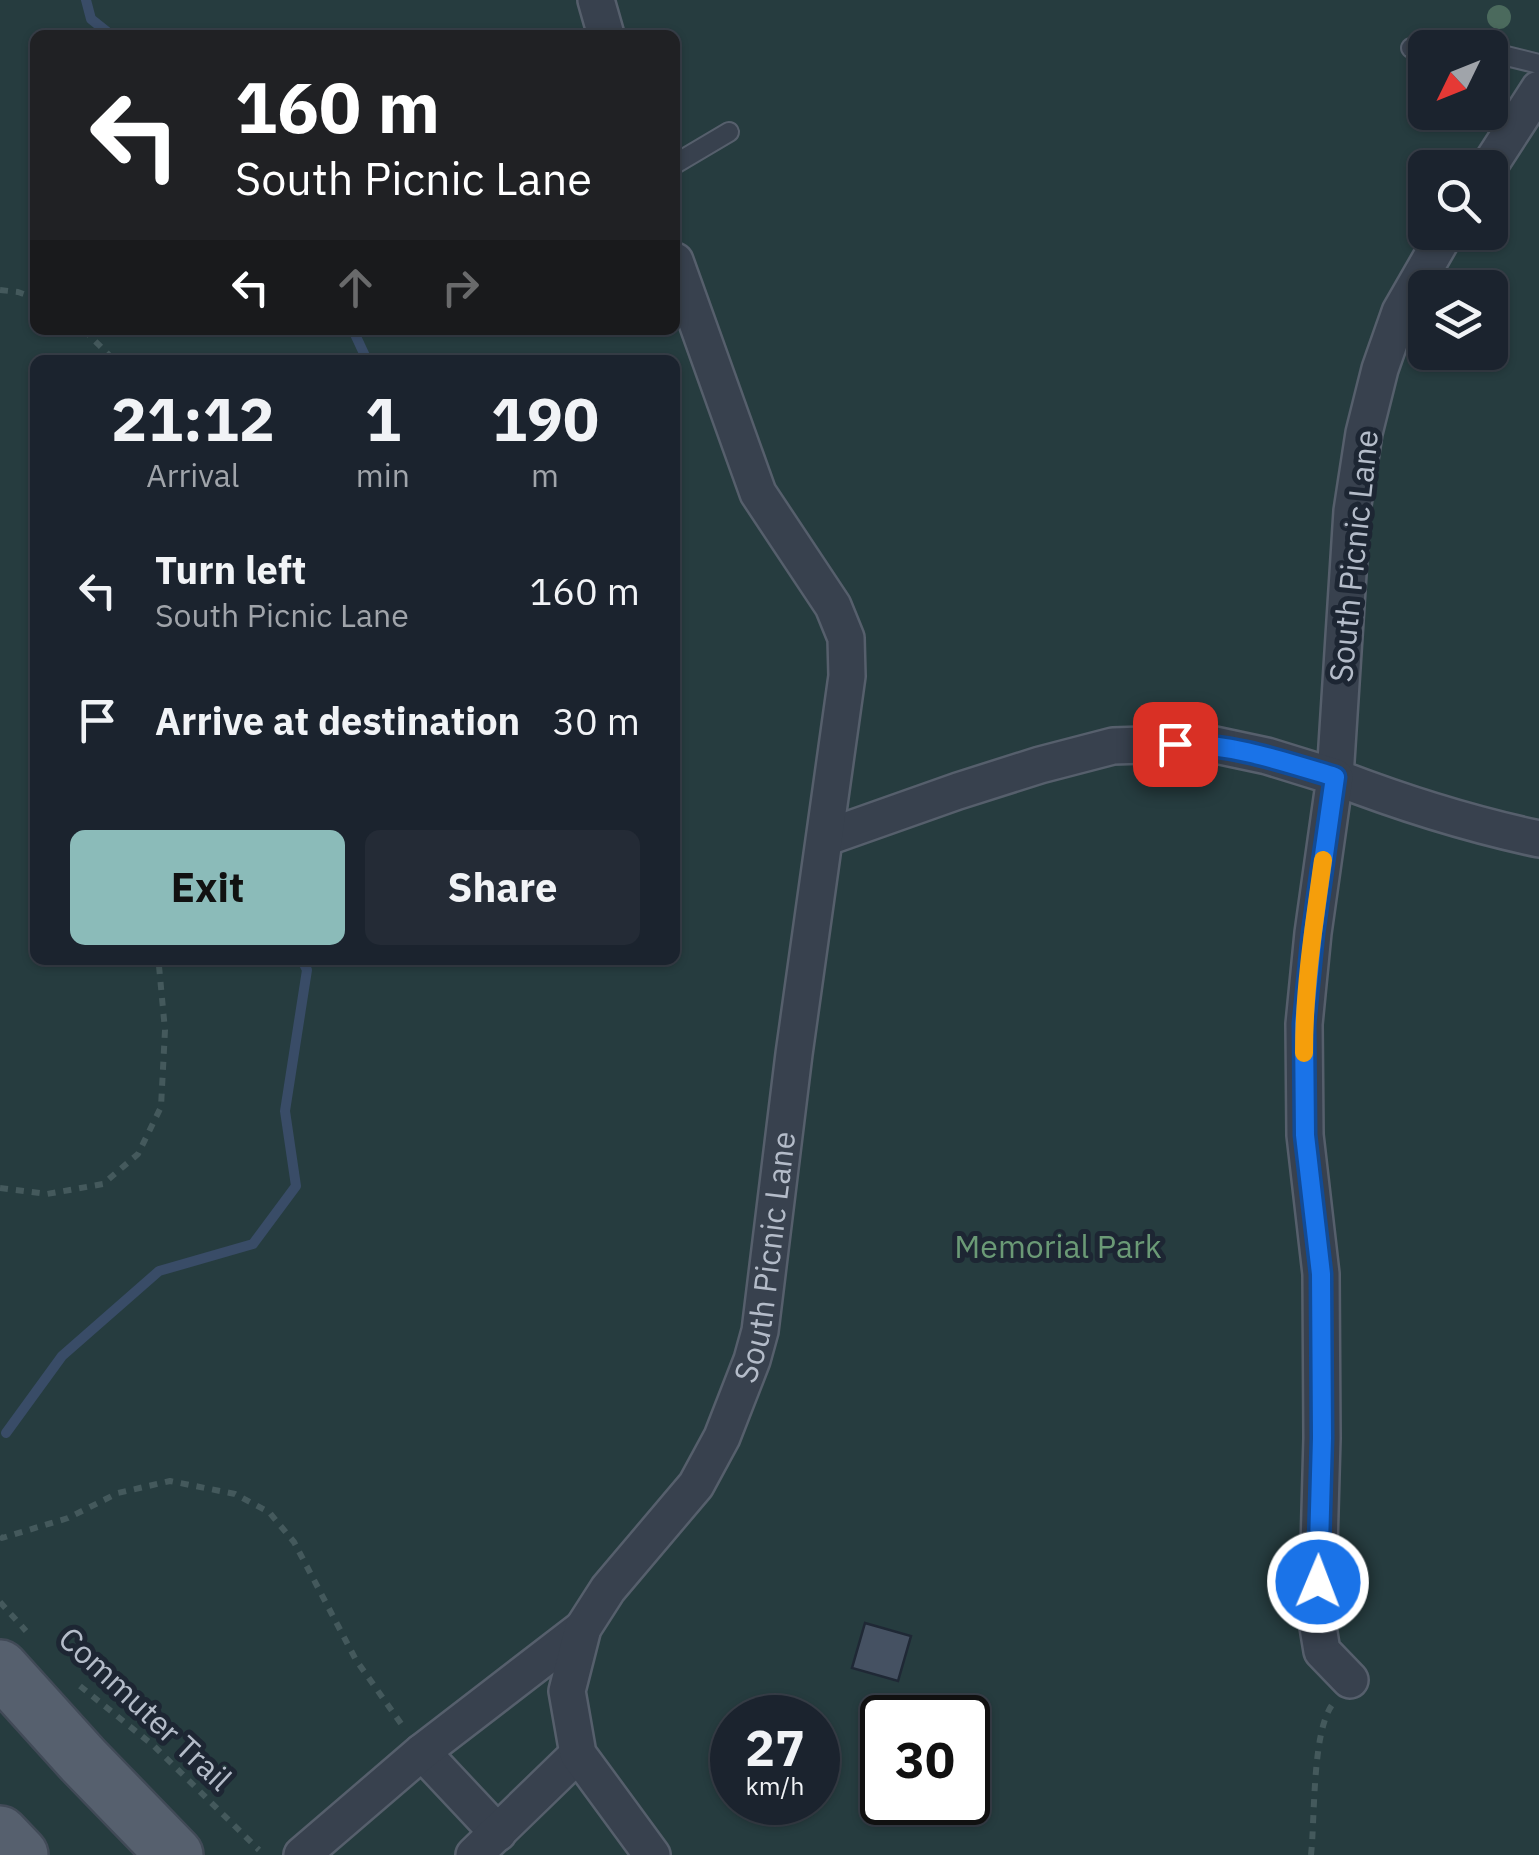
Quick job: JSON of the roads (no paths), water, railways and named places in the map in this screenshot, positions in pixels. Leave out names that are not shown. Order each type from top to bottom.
[{"type":"main road","points":[[18,1656],[83,1760],[175,1855]]},
{"type":"main road","points":[[0,1834],[20,1855]]},
{"type":"street","points":[[596,0],[605,30]]},
{"type":"street","points":[[1500,150],[1539,89]]},
{"type":"street","name":"South Picnic Lane","points":[[1350,1680],[1322,1652],[1317,1621],[1321,1274],[1305,1135],[1304,1024],[1335,777],[1352,510],[1364,433],[1400,312],[1436,250]]},
{"type":"street","name":"South Picnic Lane","points":[[302,1855],[422,1752],[582,1628],[608,1589],[696,1486],[722,1437],[760,1331],[847,676],[846,638],[833,606],[758,492],[680,275]]},
{"type":"street","points":[[824,838],[990,781],[1114,746],[1206,744],[1267,756],[1442,815],[1539,839]]},
{"type":"street","name":"South Picnic Lane","points":[[582,1628],[568,1691],[578,1754],[652,1855]]},
{"type":"street","points":[[422,1752],[486,1844],[578,1754]]},
{"type":"lane","points":[[1508,56],[1539,64]]},
{"type":"lane","points":[[680,161],[729,132]]},
{"type":"waterway","points":[[86,0],[91,19],[105,30]]},
{"type":"waterway","points":[[355,335],[365,355]]},
{"type":"waterway","points":[[6,1433],[62,1356],[159,1271],[253,1244],[296,1186],[285,1111],[307,970],[304,965]]},
{"type":"park label","name":"Memorial Park","points":[[1058,1247]]}]
